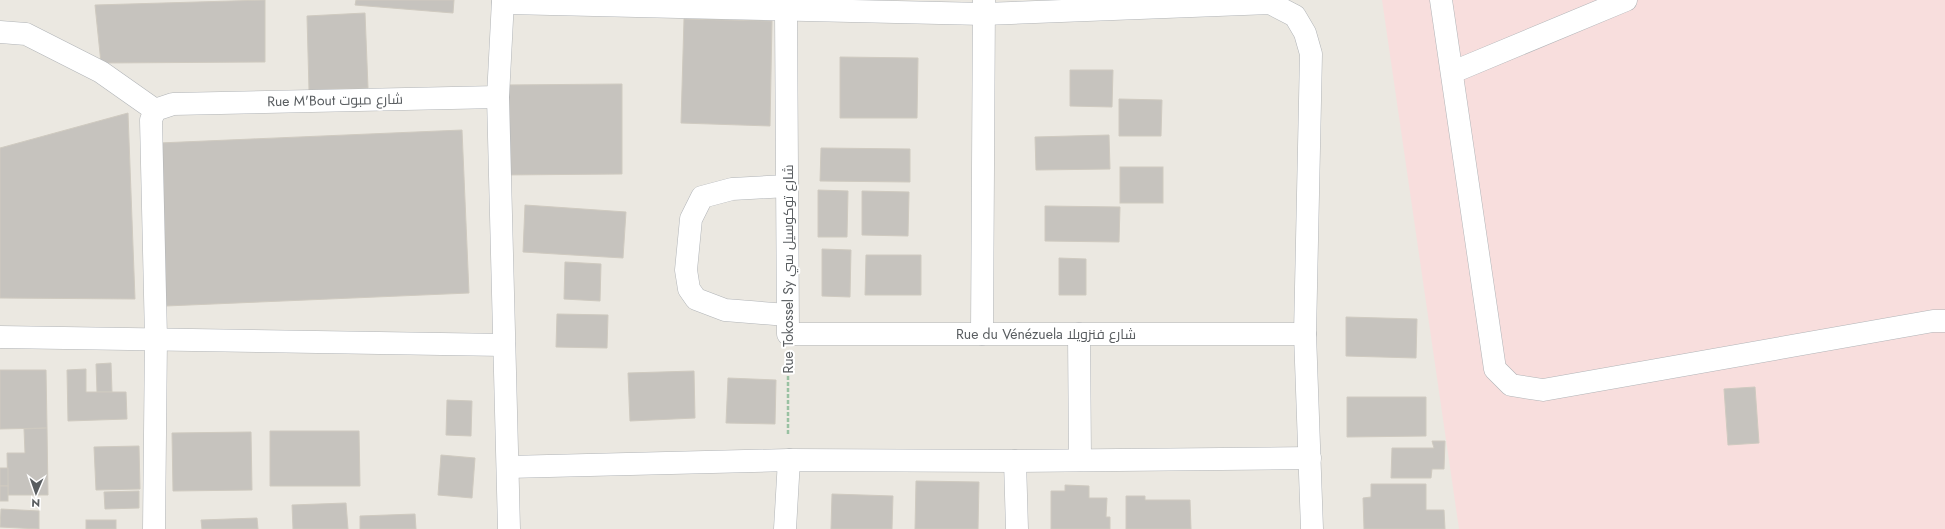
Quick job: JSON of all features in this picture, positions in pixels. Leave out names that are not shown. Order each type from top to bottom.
[{"type":"street","points":[[1441,0],[1453,72],[1495,369],[1511,385],[1543,390],[1925,322],[1945,321]]},
{"type":"street","points":[[1453,72],[1626,0]]},
{"type":"street","points":[[509,529],[498,97],[503,1],[786,10],[828,6],[984,7],[1270,3],[1295,16],[1304,33],[1311,54],[1305,334],[1312,529]]},
{"type":"street","points":[[982,334],[984,7]]},
{"type":"street","name":"Rue Tokossel Sy شارع توكوسيل سي","points":[[786,10],[788,324]]},
{"type":"street","points":[[0,32],[26,34],[101,72],[164,107],[151,120],[156,338],[154,529]]},
{"type":"street","name":"Rue M'Bout شارع مبوت","points":[[164,107],[498,97]]},
{"type":"street","name":"Rue du Vénézuela شارع فنزويلا","points":[[787,186],[732,189],[702,197],[691,220],[686,270],[689,289],[696,299],[725,310],[788,324],[982,334],[1305,334]]},
{"type":"street","points":[[1079,334],[1080,460]]},
{"type":"street","points":[[0,337],[156,338],[504,345]]},
{"type":"street","points":[[508,467],[788,460],[1016,461],[1310,458]]},
{"type":"street","points":[[785,529],[788,460]]},
{"type":"street","points":[[1016,461],[1017,529]]},
{"type":"path","name":"Rue Tokossel Sy شارع توكوسيل سي","points":[[788,324],[788,460]]},
{"type":"shaded area","points":[[1382,0],[1945,0],[1945,529],[1459,529]]},
{"type":"building","points":[[265,0],[265,62],[101,63],[95,5]]},
{"type":"building","points":[[356,0],[454,0],[453,13],[355,5]]},
{"type":"building","points":[[365,13],[368,88],[309,90],[307,16]]},
{"type":"building","points":[[684,19],[772,21],[770,126],[681,123]]},
{"type":"building","points":[[840,57],[918,58],[917,118],[840,118]]},
{"type":"building","points":[[1070,70],[1113,70],[1112,107],[1070,106]]},
{"type":"building","points":[[622,84],[622,174],[503,175],[503,85]]},
{"type":"building","points":[[1119,99],[1162,100],[1161,136],[1119,136]]},
{"type":"building","points":[[128,113],[135,299],[0,298],[0,148]]},
{"type":"building","points":[[462,130],[469,293],[166,306],[159,143]]},
{"type":"building","points":[[1109,135],[1110,169],[1036,170],[1035,137]]},
{"type":"building","points":[[821,148],[910,149],[910,182],[820,181]]},
{"type":"building","points":[[1120,167],[1163,167],[1163,203],[1120,203]]},
{"type":"building","points":[[818,190],[848,191],[847,237],[818,237]]},
{"type":"building","points":[[862,191],[909,192],[908,236],[862,235]]},
{"type":"building","points":[[525,205],[626,212],[623,258],[523,252]]},
{"type":"building","points":[[1045,206],[1120,207],[1119,242],[1045,241]]},
{"type":"building","points":[[822,249],[851,250],[850,297],[822,296]]},
{"type":"building","points":[[866,255],[921,255],[921,295],[865,295]]},
{"type":"building","points":[[1059,258],[1086,259],[1086,295],[1059,295]]},
{"type":"building","points":[[565,262],[601,264],[600,301],[564,299]]},
{"type":"building","points":[[557,314],[608,315],[607,348],[556,347]]},
{"type":"building","points":[[1346,317],[1417,319],[1416,358],[1346,356]]},
{"type":"building","points":[[111,363],[112,392],[97,392],[96,364]]},
{"type":"building","points":[[86,369],[86,392],[126,392],[127,419],[68,421],[67,370]]},
{"type":"building","points":[[0,370],[46,370],[47,428],[0,429]]},
{"type":"building","points":[[694,371],[695,418],[630,421],[628,373]]},
{"type":"building","points":[[728,378],[776,380],[775,424],[726,423]]},
{"type":"building","points":[[1755,387],[1759,443],[1728,445],[1724,389]]},
{"type":"building","points":[[1347,397],[1426,397],[1426,436],[1347,437]]},
{"type":"building","points":[[447,400],[472,401],[471,436],[446,435]]},
{"type":"building","points":[[47,428],[48,495],[8,495],[7,453],[25,453],[24,429]]},
{"type":"building","points":[[270,431],[359,431],[360,486],[270,486]]},
{"type":"building","points":[[251,432],[252,490],[173,491],[172,433]]},
{"type":"building","points":[[1432,441],[1445,441],[1444,469],[1432,469],[1431,478],[1391,478],[1392,448],[1434,448]]},
{"type":"building","points":[[139,446],[140,489],[96,490],[94,447]]},
{"type":"building","points":[[441,455],[475,458],[472,498],[438,495]]},
{"type":"building","points":[[0,468],[8,468],[8,486],[0,486]]},
{"type":"building","points":[[916,481],[979,482],[978,529],[915,529]]},
{"type":"building","points":[[1371,484],[1426,484],[1426,510],[1444,510],[1445,529],[1364,529],[1363,498],[1371,497]]},
{"type":"building","points":[[1065,485],[1089,486],[1089,498],[1107,498],[1106,517],[1110,517],[1110,529],[1051,529],[1051,491],[1065,491]]},
{"type":"building","points":[[0,486],[8,486],[8,501],[0,501]]},
{"type":"building","points":[[139,491],[139,508],[105,509],[104,492]]},
{"type":"building","points":[[832,494],[893,496],[892,529],[831,529]]},
{"type":"building","points":[[1126,496],[1145,496],[1145,500],[1190,500],[1191,529],[1126,529]]},
{"type":"building","points":[[346,503],[348,529],[293,529],[292,505]]},
{"type":"building","points":[[1,509],[39,511],[39,529],[0,527]]},
{"type":"building","points":[[415,514],[416,529],[360,529],[360,516]]},
{"type":"building","points":[[257,518],[258,529],[202,529],[201,520]]},
{"type":"building","points":[[86,520],[116,520],[116,529],[86,529]]}]
